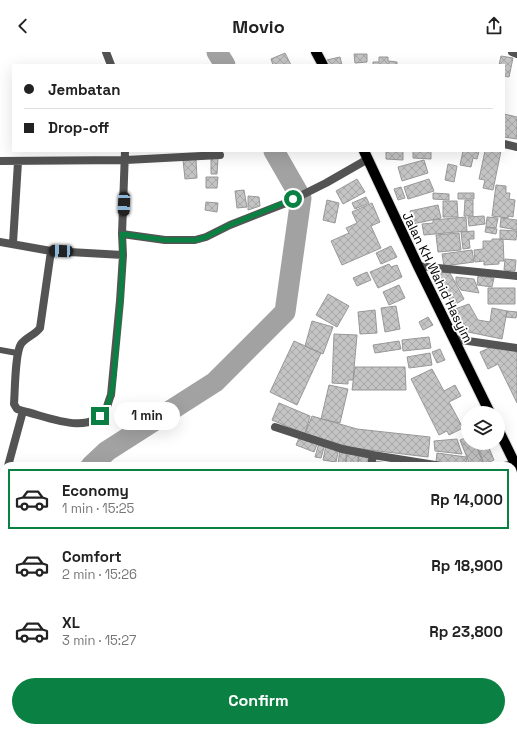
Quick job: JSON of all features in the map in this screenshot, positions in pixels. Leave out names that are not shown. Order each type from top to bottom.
[{"type":"main road","points":[[316,52],[322,64]]},
{"type":"main road","name":"Jalan KH Wahid Hasyim","points":[[366,155],[487,406]]},
{"type":"main road","points":[[505,443],[514,462]]},
{"type":"street","points":[[106,52],[111,64]]},
{"type":"street","points":[[512,52],[517,54]]},
{"type":"street","points":[[505,144],[517,147]]},
{"type":"street","points":[[51,251],[40,328],[37,332],[22,342],[17,353],[14,404],[17,409],[22,411],[71,423],[84,424],[95,420],[106,409],[111,395],[123,255],[122,234],[125,152]]},
{"type":"street","points":[[0,161],[126,160],[220,155]]},
{"type":"street","points":[[122,234],[165,240],[196,240],[206,237],[326,183],[366,155]]},
{"type":"street","points":[[13,243],[18,162]]},
{"type":"street","points":[[0,242],[13,243],[51,251],[123,255]]},
{"type":"street","points":[[418,266],[517,276]]},
{"type":"street","points":[[454,339],[517,348]]},
{"type":"street","points":[[9,462],[22,411]]},
{"type":"street","points":[[275,427],[342,449],[416,462]]},
{"type":"street","points":[[372,462],[373,455]]},
{"type":"lane","points":[[0,350],[17,353]]},
{"type":"building","points":[[285,53],[290,64],[273,64],[271,59]]},
{"type":"building","points":[[354,54],[367,54],[367,62],[355,63]]},
{"type":"building","points":[[501,56],[513,58],[509,77],[505,76],[505,64],[499,64]]},
{"type":"building","points":[[340,57],[342,64],[328,64],[327,60]]},
{"type":"building","points":[[379,57],[388,57],[388,61],[397,62],[397,64],[373,64],[373,62],[379,62]]},
{"type":"building","points":[[505,114],[517,117],[517,139],[505,137]]},
{"type":"building","points":[[386,152],[403,152],[403,160],[386,159]]},
{"type":"building","points":[[413,152],[431,152],[431,159],[413,158]]},
{"type":"building","points":[[463,152],[479,152],[477,159],[473,158],[471,167],[460,165]]},
{"type":"building","points":[[485,152],[501,152],[493,190],[483,188],[485,180],[479,179]]},
{"type":"building","points":[[211,158],[218,158],[217,174],[211,174]]},
{"type":"building","points":[[196,159],[197,178],[185,179],[183,160]]},
{"type":"building","points":[[424,160],[428,173],[402,181],[398,167]]},
{"type":"building","points":[[448,164],[457,166],[454,182],[445,180]]},
{"type":"building","points":[[206,177],[218,177],[217,188],[206,188]]},
{"type":"building","points":[[357,179],[365,192],[343,204],[336,191]]},
{"type":"building","points":[[429,179],[434,191],[408,199],[404,187]]},
{"type":"building","points":[[496,185],[506,186],[506,193],[510,193],[509,199],[515,200],[513,217],[509,216],[508,218],[492,216]]},
{"type":"building","points":[[401,187],[405,198],[398,200],[394,189]]},
{"type":"building","points":[[244,190],[247,207],[237,208],[235,191]]},
{"type":"building","points":[[433,193],[449,194],[449,200],[433,199]]},
{"type":"building","points":[[458,193],[474,193],[474,199],[458,199]]},
{"type":"building","points":[[248,196],[259,197],[260,206],[248,210]]},
{"type":"building","points":[[366,197],[369,203],[355,209],[352,203]]},
{"type":"building","points":[[327,200],[339,203],[335,223],[323,220]]},
{"type":"building","points":[[465,200],[473,200],[473,216],[464,216]]},
{"type":"building","points":[[443,201],[457,201],[458,217],[443,217]]},
{"type":"building","points":[[206,202],[218,203],[217,212],[205,210]]},
{"type":"building","points":[[372,203],[380,222],[371,226],[381,248],[342,265],[331,241],[349,233],[346,228],[357,223],[352,212]]},
{"type":"building","points":[[438,205],[441,218],[413,224],[410,211]]},
{"type":"building","points":[[484,216],[485,224],[469,226],[468,217]]},
{"type":"building","points":[[466,217],[467,231],[424,235],[422,224],[433,223],[433,220]]},
{"type":"building","points":[[487,217],[498,218],[496,228],[486,227]]},
{"type":"building","points":[[501,218],[517,220],[517,230],[500,227]]},
{"type":"building","points":[[486,227],[497,229],[496,234],[485,232]]},
{"type":"building","points":[[500,230],[517,231],[516,240],[500,239]]},
{"type":"building","points":[[474,231],[474,239],[469,239],[470,248],[463,249],[461,232]]},
{"type":"building","points":[[459,233],[461,250],[438,252],[436,235]]},
{"type":"building","points":[[492,239],[503,239],[504,261],[499,261],[499,264],[484,265],[484,261],[475,262],[474,250],[483,249],[483,241],[492,241]]},
{"type":"building","points":[[391,246],[397,257],[381,264],[376,253]]},
{"type":"building","points":[[472,250],[474,262],[444,266],[442,254]]},
{"type":"building","points":[[505,259],[516,260],[515,271],[504,270]]},
{"type":"building","points":[[389,264],[391,267],[397,265],[402,277],[378,288],[370,272]]},
{"type":"building","points":[[367,272],[371,280],[357,286],[353,278]]},
{"type":"building","points":[[441,272],[450,273],[464,299],[453,306],[436,274]]},
{"type":"building","points":[[478,276],[494,278],[492,287],[477,285]]},
{"type":"building","points":[[456,277],[474,279],[479,293],[461,290],[456,282]]},
{"type":"building","points":[[399,285],[405,298],[389,305],[383,292]]},
{"type":"building","points":[[488,288],[515,288],[515,304],[488,304]]},
{"type":"building","points":[[328,294],[349,306],[337,327],[316,315]]},
{"type":"building","points":[[469,304],[478,320],[490,322],[492,308],[507,311],[502,339],[468,332],[455,309]]},
{"type":"building","points":[[396,306],[400,329],[385,332],[381,308]]},
{"type":"building","points":[[375,310],[377,333],[360,334],[358,312]]},
{"type":"building","points":[[507,311],[517,312],[516,318],[506,317]]},
{"type":"building","points":[[428,317],[433,325],[423,330],[419,322]]},
{"type":"building","points":[[312,321],[333,327],[323,354],[305,346]]},
{"type":"building","points":[[334,334],[357,335],[353,380],[348,380],[348,384],[332,383]]},
{"type":"building","points":[[429,337],[431,348],[403,351],[402,340]]},
{"type":"building","points":[[294,341],[321,353],[297,405],[270,392]]},
{"type":"building","points":[[399,341],[401,349],[375,353],[373,345]]},
{"type":"building","points":[[496,345],[517,349],[517,403],[498,364],[488,369],[480,352]]},
{"type":"building","points":[[440,349],[445,360],[437,363],[432,352]]},
{"type":"building","points":[[430,353],[432,365],[409,368],[407,357]]},
{"type":"building","points":[[355,367],[405,367],[406,390],[352,390]]},
{"type":"building","points":[[432,369],[444,391],[455,385],[461,396],[449,402],[461,424],[461,429],[449,435],[447,431],[439,435],[411,379]]},
{"type":"building","points":[[329,385],[348,389],[340,423],[321,419]]},
{"type":"building","points":[[279,403],[310,416],[305,434],[272,420]]},
{"type":"building","points":[[312,416],[357,429],[430,437],[428,457],[353,448],[305,434]]},
{"type":"building","points":[[300,436],[318,442],[314,452],[296,445]]},
{"type":"building","points":[[457,439],[462,454],[435,451],[434,441]]},
{"type":"building","points":[[319,443],[325,444],[321,458],[315,457]]},
{"type":"building","points":[[326,445],[339,448],[336,462],[323,460]]},
{"type":"building","points":[[340,449],[347,450],[346,462],[338,462]]},
{"type":"building","points":[[464,450],[478,450],[483,462],[469,462]]},
{"type":"building","points":[[479,450],[490,450],[494,460],[483,462]]},
{"type":"building","points":[[347,452],[359,454],[358,462],[346,462]]},
{"type":"building","points":[[437,453],[466,457],[467,462],[436,462]]},
{"type":"building","points":[[359,454],[370,455],[369,462],[358,462]]},
{"type":"waterway","points":[[217,52],[224,64]]},
{"type":"waterway","points":[[95,462],[107,451],[215,382],[285,312],[301,198],[275,152]]},
{"type":"route","points":[[100,416],[106,409],[111,395],[121,286],[123,255],[122,234],[149,239],[183,241],[196,240],[293,199]]}]
